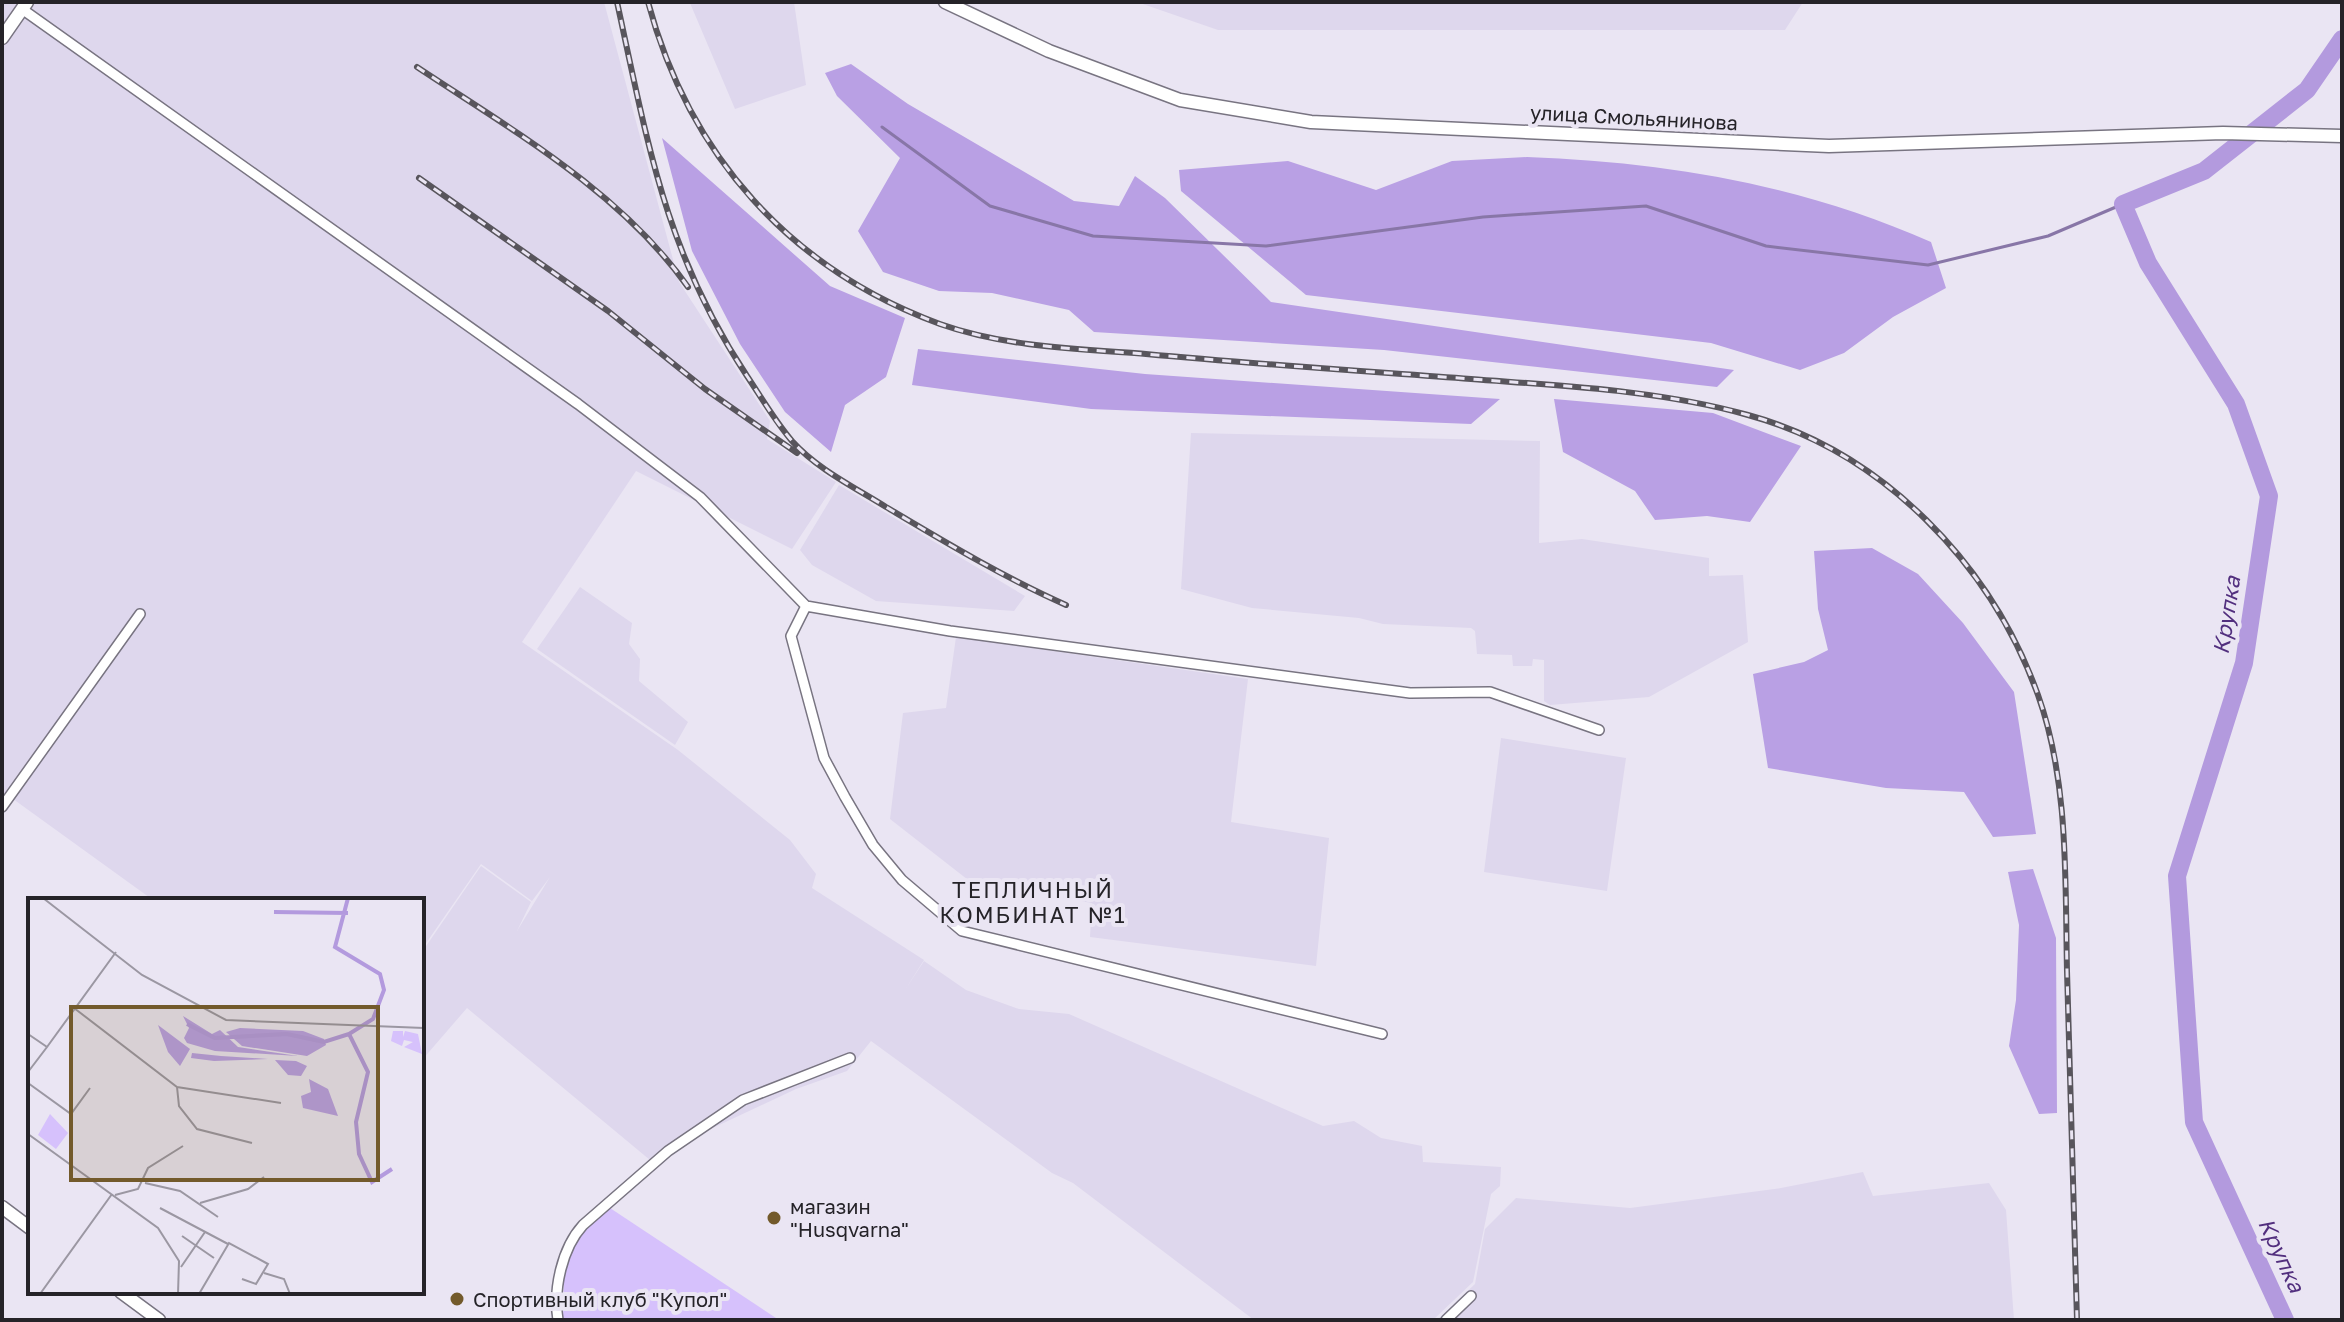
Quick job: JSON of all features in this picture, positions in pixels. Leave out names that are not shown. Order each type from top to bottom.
[{"type":"street","name":"улица Смольянинова","points":[[945,2],[1049,51],[1180,100],[1311,122],[1829,146],[2223,133],[2342,136]]},
{"type":"street","points":[[2,38],[25,6],[578,404],[700,497],[806,606],[950,631],[1410,693],[1490,692],[1599,730]]},
{"type":"street","points":[[806,606],[791,636],[824,758],[873,845],[902,880],[962,931],[1382,1034]]},
{"type":"street","points":[[2,807],[140,614]]},
{"type":"street","points":[[558,1320],[560,1275],[571,1238],[583,1225],[668,1151],[743,1100],[850,1058]]},
{"type":"street","points":[[2,1207],[28,1226]]},
{"type":"street","points":[[124,1294],[159,1320]]},
{"type":"street","points":[[1446,1320],[1471,1296]]},
{"type":"shaded area","points":[[2,2],[604,2],[679,282],[770,421],[767,439],[836,482],[792,549],[636,471],[522,642],[678,750],[790,840],[816,874],[812,888],[924,960],[905,990],[924,961],[966,990],[1019,1009],[1069,1014],[1323,1126],[1354,1121],[1381,1138],[1422,1146],[1423,1162],[1501,1167],[1500,1186],[1491,1194],[1473,1282],[1433,1320],[1254,1320],[1073,1183],[1052,1173],[871,1041],[847,1071],[796,1089],[700,1134],[656,1165],[467,1008],[424,1058],[424,949],[481,866],[531,902],[517,931],[550,877],[532,901],[481,864],[424,946],[424,898],[150,898],[2,791]]},
{"type":"shaded area","points":[[794,2],[806,85],[735,109],[690,3]]},
{"type":"shaded area","points":[[1137,2],[1803,2],[1785,30],[1218,30]]},
{"type":"shaded area","points":[[851,64],[908,104],[1074,201],[1119,206],[1135,176],[1165,198],[1271,302],[1734,370],[1717,387],[1384,350],[1094,332],[1069,310],[992,293],[939,291],[883,272],[858,231],[900,158],[837,96],[825,73]]},
{"type":"shaded area","points":[[662,138],[830,286],[905,318],[886,377],[845,405],[831,452],[785,412],[740,344],[692,251]]},
{"type":"shaded area","points":[[1527,157],[1683,171],[1784,191],[1834,205],[1931,242],[1946,288],[1893,317],[1844,353],[1800,370],[1711,343],[1306,295],[1181,191],[1179,170],[1288,161],[1376,190],[1452,161]]},
{"type":"shaded area","points":[[918,349],[1145,374],[1500,399],[1471,424],[1091,409],[912,385]]},
{"type":"shaded area","points":[[1554,399],[1713,413],[1801,446],[1750,522],[1707,516],[1655,520],[1635,491],[1563,452]]},
{"type":"shaded area","points":[[1191,433],[1540,441],[1539,543],[1582,539],[1709,558],[1709,576],[1743,575],[1748,642],[1649,697],[1550,705],[1544,701],[1544,660],[1533,659],[1532,666],[1513,666],[1512,655],[1477,654],[1475,631],[1471,628],[1383,624],[1359,618],[1252,608],[1181,589]]},
{"type":"shaded area","points":[[839,485],[1025,596],[1014,611],[876,601],[812,565],[800,550]]},
{"type":"shaded area","points":[[1872,548],[1918,574],[1963,623],[2014,692],[2036,834],[1993,837],[1964,792],[1886,788],[1768,768],[1753,674],[1804,662],[1828,650],[1818,609],[1814,551]]},
{"type":"shaded area","points":[[580,587],[632,623],[629,644],[640,659],[639,681],[688,722],[675,745],[537,649]]},
{"type":"shaded area","name":"ТЕПЛИЧНЫЙ КОМБИНАТ №1","points":[[956,637],[1248,679],[1231,822],[1329,838],[1316,966],[1090,937],[1092,903],[972,883],[890,819],[903,713],[946,708]]},
{"type":"shaded area","points":[[1501,738],[1626,758],[1607,891],[1484,872]]},
{"type":"shaded area","points":[[2033,869],[2056,938],[2057,1113],[2039,1114],[2009,1046],[2016,1000],[2019,925],[2008,872]]},
{"type":"shaded area","points":[[1863,1172],[1873,1196],[1989,1183],[2006,1210],[2014,1320],[1437,1320],[1475,1284],[1485,1229],[1516,1198],[1630,1208],[1781,1188]]},
{"type":"shaded area","points":[[610,1208],[779,1320],[563,1320],[564,1273],[576,1239]]},
{"type":"waterway","name":"Крупка","points":[[2285,1320],[2194,1122],[2177,876],[2244,663],[2269,496],[2236,404],[2148,263],[2123,204],[2204,171],[2307,90],[2342,39]]},
{"type":"waterway","points":[[882,127],[990,206],[1093,236],[1266,246],[1483,217],[1646,206],[1766,246],[1928,265],[2048,236],[2123,204]]},
{"type":"railway","points":[[617,2],[650,150],[678,241],[719,330],[780,425],[802,451],[836,477],[974,559],[1066,605]]},
{"type":"railway","points":[[648,2],[666,58],[690,109],[719,157],[753,200],[793,238],[837,272],[886,301],[940,324],[990,338],[1042,346],[1576,387],[1680,400],[1748,415],[1797,432],[1844,456],[1887,485],[1926,520],[1961,559],[1992,601],[2018,647],[2038,695],[2055,762],[2065,866],[2077,1320]]},
{"type":"railway","points":[[417,67],[527,139],[598,192],[631,221],[688,287]]},
{"type":"railway","points":[[419,178],[608,311],[705,389],[797,453]]},
{"type":"place","name":"магазин \"Husqvarna\"","points":[[774,1218]]},
{"type":"place","name":"Спортивный клуб \"Купол\"","points":[[457,1299]]},
{"type":"district","name":"ТЕПЛИЧНЫЙ КОМБИНАТ №1","points":[[1033,902]]}]
